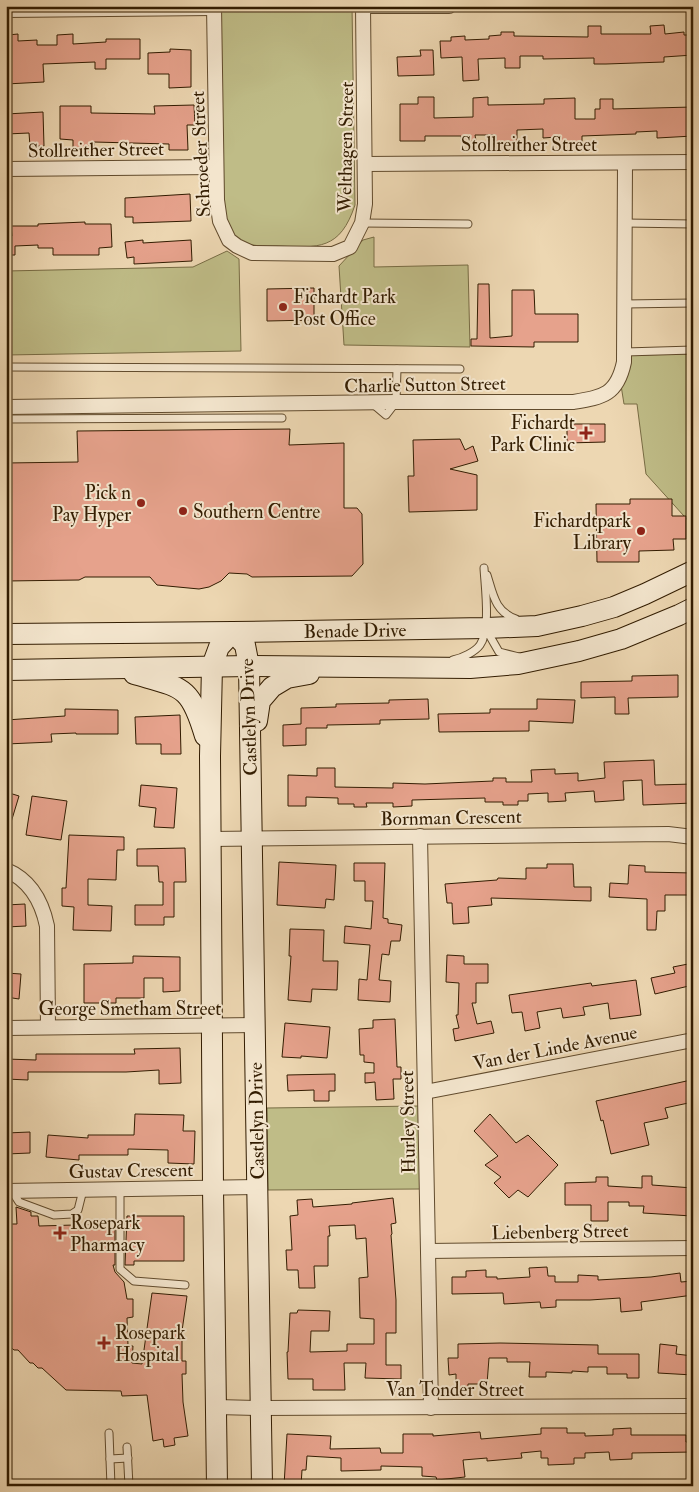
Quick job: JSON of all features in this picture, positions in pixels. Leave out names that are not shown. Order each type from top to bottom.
[{"type":"street","points":[[363,6],[449,6]]},
{"type":"street","name":"Welthagen Street","points":[[283,254],[333,254],[350,247],[362,223],[366,204],[363,6]]},
{"type":"street","points":[[6,10],[214,7]]},
{"type":"street","name":"Schroeder Street","points":[[214,7],[216,166],[217,200],[220,220],[229,240],[237,246],[252,253],[283,254]]},
{"type":"street","name":"Charlie Sutton Street","points":[[6,407],[373,404],[396,402],[573,402],[589,399],[611,391],[622,373],[625,352],[625,162]]},
{"type":"street","name":"Stollreither Street","points":[[365,164],[693,162]]},
{"type":"street","name":"Stollreither Street","points":[[6,169],[216,166]]},
{"type":"street","name":"Benade Drive","points":[[6,634],[536,626],[614,607],[693,571]]},
{"type":"street","name":"Benade Drive","points":[[6,670],[212,666],[470,668],[518,664],[579,651],[621,639],[693,608]]},
{"type":"street","points":[[640,631],[693,625]]},
{"type":"street","name":"Castlelyn Drive","points":[[217,1486],[211,1027],[210,756],[212,666],[219,647],[232,632],[245,645],[249,666],[262,1486]]},
{"type":"street","points":[[251,763],[260,701],[272,687],[287,678],[350,666]]},
{"type":"street","points":[[113,668],[178,687],[188,694],[196,708],[210,756]]},
{"type":"street","name":"Bornman Crescent","points":[[210,839],[668,834],[693,836]]},
{"type":"street","name":"Hurley Street","points":[[420,836],[431,1408]]},
{"type":"street","points":[[6,870],[17,875],[30,887],[44,912],[47,926],[48,1027]]},
{"type":"street","name":"George Smetham Street","points":[[6,1028],[255,1025]]},
{"type":"street","name":"Van der Linde Avenue","points":[[425,1092],[693,1040]]},
{"type":"street","name":"Gustav Crescent","points":[[8,1193],[257,1187]]},
{"type":"street","name":"Liebenberg Street","points":[[428,1251],[693,1248]]},
{"type":"street","name":"Van Tonder Street","points":[[217,1407],[693,1406]]},
{"type":"lane","points":[[362,223],[468,224]]},
{"type":"lane","points":[[624,223],[693,224]]},
{"type":"lane","points":[[625,304],[693,303]]},
{"type":"lane","points":[[625,352],[693,350]]},
{"type":"lane","points":[[6,367],[460,370]]},
{"type":"lane","points":[[396,402],[397,369]]},
{"type":"lane","points":[[6,419],[282,418]]},
{"type":"lane","points":[[391,667],[437,664],[461,658],[480,645],[486,628],[484,568],[496,604],[506,616],[536,626]]},
{"type":"lane","points":[[486,628],[499,652],[521,657],[579,651]]},
{"type":"lane","points":[[120,1189],[120,1269],[134,1281],[185,1285]]},
{"type":"lane","points":[[8,1193],[19,1202],[54,1215],[65,1215],[78,1210],[83,1190]]},
{"type":"lane","points":[[109,1433],[111,1486]]},
{"type":"lane","points":[[127,1447],[128,1486]]},
{"type":"lane","points":[[110,1459],[128,1458]]},
{"type":"shaded area","points":[[218,6],[352,6],[355,205],[342,231],[326,243],[305,247],[253,245],[239,240],[228,227],[223,199]]},
{"type":"shaded area","points":[[374,237],[374,267],[468,265],[470,347],[344,345],[339,266],[363,240]]},
{"type":"shaded area","points":[[227,251],[239,259],[241,351],[6,355],[6,271],[193,267]]},
{"type":"shaded area","points":[[693,354],[693,526],[646,474],[637,404],[624,404],[620,379],[629,355]]},
{"type":"shaded area","points":[[419,1106],[420,1189],[268,1190],[267,1108]]},
{"type":"building","points":[[664,25],[665,34],[684,32],[684,35],[693,35],[693,55],[664,57],[664,62],[606,64],[594,64],[594,58],[543,59],[543,56],[520,56],[520,68],[505,68],[505,58],[478,59],[479,80],[463,81],[462,57],[441,58],[440,41],[451,41],[451,37],[465,36],[465,40],[489,39],[489,36],[501,35],[501,32],[514,32],[514,36],[588,37],[588,26],[601,26],[601,34],[651,34],[650,26]]},
{"type":"building","points":[[18,34],[18,41],[37,40],[37,45],[57,45],[57,35],[73,34],[73,44],[106,42],[106,39],[140,39],[140,59],[106,59],[106,69],[95,69],[95,62],[43,64],[44,82],[6,84],[8,35]]},
{"type":"building","points":[[170,49],[191,50],[191,87],[169,88],[169,74],[148,74],[148,53],[170,52]]},
{"type":"building","points":[[420,50],[433,50],[434,75],[398,76],[397,57],[421,56]]},
{"type":"building","points":[[418,97],[434,97],[434,118],[473,117],[473,98],[488,97],[488,105],[544,104],[544,99],[575,98],[575,119],[595,119],[595,109],[600,109],[600,99],[613,99],[613,109],[693,107],[693,136],[657,138],[657,131],[636,132],[636,134],[582,136],[582,142],[557,143],[557,137],[543,138],[543,129],[517,130],[517,150],[496,150],[496,135],[475,135],[476,141],[461,141],[461,136],[425,136],[425,141],[400,141],[400,104],[418,104]]},
{"type":"building","points":[[194,105],[195,125],[187,125],[188,150],[169,150],[169,144],[94,142],[94,155],[73,154],[73,140],[60,139],[60,106],[91,106],[91,113],[155,114],[154,106]]},
{"type":"building","points":[[43,112],[44,146],[30,146],[29,133],[6,134],[6,114]]},
{"type":"building","points":[[190,194],[191,221],[133,223],[133,217],[125,217],[125,198]]},
{"type":"building","points":[[85,222],[85,224],[111,224],[112,247],[99,248],[99,255],[53,255],[53,248],[38,248],[38,245],[15,246],[15,255],[6,255],[6,236],[12,236],[11,226]]},
{"type":"building","points":[[143,240],[143,243],[191,240],[192,261],[134,264],[134,257],[127,258],[125,242]]},
{"type":"building","points":[[478,284],[489,284],[490,338],[512,336],[512,290],[534,290],[535,314],[578,314],[578,342],[534,342],[534,347],[471,346],[471,339],[477,339]]},
{"type":"building","points":[[314,288],[314,320],[267,321],[267,289]]},
{"type":"building","name":"Fichardt Park Clinic","points":[[567,424],[605,424],[605,442],[567,443]]},
{"type":"building","name":"Southern Centre","points":[[290,429],[289,445],[344,443],[344,508],[357,508],[362,514],[363,564],[352,576],[252,577],[247,574],[229,573],[221,581],[209,587],[199,589],[157,585],[150,577],[85,577],[79,580],[6,581],[6,463],[78,462],[77,431]]},
{"type":"building","points":[[460,439],[465,450],[473,446],[478,461],[450,469],[477,475],[477,510],[409,512],[408,476],[414,476],[413,440]]},
{"type":"building","name":"Fichardtpark Library","points":[[630,499],[672,499],[672,516],[686,516],[686,539],[673,539],[674,550],[639,551],[639,562],[597,562],[596,504],[630,504]]},
{"type":"building","points":[[678,675],[678,697],[628,698],[629,714],[615,714],[615,697],[581,698],[581,682],[632,681],[632,676]]},
{"type":"building","points":[[428,699],[429,719],[380,720],[380,724],[327,725],[327,728],[306,728],[306,745],[283,746],[283,725],[301,724],[301,708],[336,707],[336,704],[389,703],[389,700]]},
{"type":"building","points":[[537,699],[575,700],[573,723],[529,721],[529,731],[439,732],[438,714],[490,713],[490,709],[537,709]]},
{"type":"building","points":[[65,709],[118,710],[118,734],[51,734],[52,742],[6,744],[6,720],[65,716]]},
{"type":"building","points":[[180,715],[181,754],[161,754],[161,744],[136,744],[135,717]]},
{"type":"building","points":[[654,760],[655,785],[693,784],[693,803],[643,805],[642,780],[623,781],[624,800],[595,802],[594,791],[565,793],[566,801],[548,802],[548,793],[528,794],[528,801],[518,801],[518,805],[503,805],[503,802],[485,802],[485,798],[412,800],[412,806],[393,807],[393,803],[366,803],[367,807],[354,807],[354,804],[338,804],[338,798],[306,797],[306,806],[288,806],[288,775],[317,776],[317,768],[335,768],[335,787],[393,788],[393,783],[425,784],[493,781],[493,778],[506,778],[506,782],[532,782],[531,770],[555,769],[555,774],[578,773],[578,781],[605,778],[604,762]]},
{"type":"building","points":[[141,785],[177,788],[174,828],[154,827],[156,808],[139,806]]},
{"type":"building","points":[[6,792],[19,796],[9,829],[6,829]]},
{"type":"building","points":[[32,796],[67,801],[61,840],[26,835]]},
{"type":"building","points":[[69,835],[124,837],[124,850],[117,850],[116,880],[88,879],[88,905],[112,906],[111,931],[73,930],[74,907],[62,906],[62,888],[66,888]]},
{"type":"building","points":[[185,848],[186,882],[174,882],[174,917],[164,917],[164,925],[135,925],[135,905],[163,905],[163,882],[159,882],[158,866],[137,866],[137,849]]},
{"type":"building","points":[[279,862],[336,865],[334,900],[326,899],[325,908],[277,905]]},
{"type":"building","points":[[354,863],[385,863],[383,918],[388,919],[388,923],[402,925],[400,941],[391,941],[389,955],[382,954],[379,980],[391,981],[390,1002],[358,1000],[359,979],[367,980],[370,945],[344,943],[345,926],[371,929],[373,901],[365,901],[365,881],[354,881]]},
{"type":"building","points":[[547,864],[573,864],[574,887],[591,887],[591,901],[491,898],[492,905],[468,907],[469,923],[453,924],[452,903],[447,903],[445,884],[497,880],[498,878],[526,879],[526,868],[547,868]]},
{"type":"building","points":[[629,865],[645,866],[645,872],[693,873],[693,895],[665,895],[665,911],[657,911],[656,930],[647,930],[647,899],[609,897],[610,883],[628,884]]},
{"type":"building","points":[[25,904],[26,926],[6,927],[6,905]]},
{"type":"building","points":[[290,929],[324,930],[323,961],[338,961],[337,990],[312,989],[311,1002],[288,1000],[291,956],[289,956]]},
{"type":"building","points":[[447,955],[464,956],[464,964],[488,964],[488,983],[476,983],[476,1003],[472,1003],[477,1024],[491,1021],[494,1033],[455,1041],[453,1029],[459,1028],[456,1015],[458,1015],[459,983],[446,982]]},
{"type":"building","points":[[133,956],[180,957],[180,991],[163,992],[163,978],[144,978],[144,998],[116,998],[116,1003],[84,1003],[84,964],[133,963]]},
{"type":"building","points":[[693,963],[693,985],[655,994],[651,978],[675,973],[673,967]]},
{"type":"building","points":[[6,973],[21,974],[19,999],[6,997]]},
{"type":"building","points":[[636,980],[641,1015],[610,1019],[608,1003],[583,1007],[585,1015],[563,1018],[561,1008],[537,1012],[540,1028],[525,1031],[522,1012],[512,1013],[509,995],[591,983],[592,986]]},
{"type":"building","points":[[395,1019],[397,1067],[401,1067],[401,1079],[393,1079],[394,1099],[376,1100],[375,1082],[365,1083],[365,1073],[374,1073],[374,1063],[364,1062],[364,1055],[360,1055],[359,1029],[373,1028],[373,1020]]},
{"type":"building","points":[[285,1023],[330,1027],[327,1058],[282,1057]]},
{"type":"building","points":[[180,1048],[181,1083],[159,1084],[159,1070],[28,1072],[28,1080],[6,1079],[6,1059],[36,1060],[36,1054],[135,1054],[134,1049]]},
{"type":"building","points":[[335,1074],[335,1091],[329,1091],[329,1101],[314,1101],[314,1090],[288,1091],[287,1075]]},
{"type":"building","points":[[691,1080],[693,1102],[665,1108],[668,1118],[644,1123],[649,1145],[611,1154],[603,1120],[601,1121],[596,1101]]},
{"type":"building","points":[[135,1114],[184,1115],[183,1131],[195,1131],[194,1164],[168,1163],[168,1150],[128,1149],[128,1155],[79,1155],[79,1160],[46,1157],[48,1135],[88,1138],[88,1135],[134,1135]]},
{"type":"building","points":[[490,1114],[516,1143],[528,1135],[558,1165],[528,1197],[518,1190],[509,1198],[494,1183],[501,1177],[485,1165],[498,1156],[474,1131]]},
{"type":"building","points":[[30,1132],[30,1153],[6,1154],[6,1133]]},
{"type":"building","points":[[642,1176],[652,1176],[652,1185],[693,1188],[692,1216],[643,1213],[644,1206],[629,1206],[629,1202],[608,1202],[608,1221],[591,1221],[591,1205],[565,1205],[565,1183],[596,1182],[596,1177],[608,1177],[608,1186],[642,1188]]},
{"type":"building","points":[[393,1198],[396,1223],[391,1224],[391,1235],[396,1300],[396,1333],[386,1333],[386,1365],[401,1365],[401,1379],[365,1378],[366,1363],[344,1363],[345,1390],[313,1390],[313,1379],[288,1379],[287,1352],[290,1313],[297,1313],[298,1310],[330,1311],[329,1331],[311,1331],[310,1352],[347,1351],[347,1344],[374,1344],[374,1319],[360,1318],[359,1278],[368,1277],[366,1238],[356,1239],[355,1225],[329,1226],[328,1266],[314,1266],[315,1288],[299,1288],[298,1270],[287,1270],[286,1250],[292,1250],[290,1216],[298,1215],[297,1200],[312,1199],[313,1207]]},
{"type":"building","points":[[16,1207],[31,1212],[31,1216],[38,1216],[39,1226],[110,1224],[115,1230],[115,1265],[113,1265],[115,1272],[124,1282],[127,1299],[133,1299],[133,1317],[127,1318],[128,1346],[133,1346],[132,1363],[142,1364],[152,1293],[187,1296],[182,1331],[182,1361],[186,1361],[186,1374],[182,1374],[183,1402],[188,1436],[174,1438],[175,1445],[164,1447],[163,1439],[153,1441],[147,1395],[122,1396],[121,1391],[66,1390],[42,1368],[38,1368],[33,1363],[30,1363],[18,1350],[14,1350],[6,1343],[6,1224],[17,1224]]},
{"type":"building","points":[[127,1216],[184,1216],[184,1261],[134,1261],[134,1265],[125,1265]]},
{"type":"building","points":[[547,1267],[548,1276],[555,1276],[555,1282],[578,1282],[578,1275],[598,1276],[598,1280],[651,1277],[680,1273],[681,1282],[693,1281],[693,1295],[641,1302],[642,1310],[621,1312],[620,1298],[556,1300],[556,1307],[541,1308],[540,1302],[504,1304],[503,1293],[452,1294],[452,1277],[466,1277],[466,1271],[486,1270],[486,1277],[497,1277],[497,1279],[530,1277],[529,1268]]},
{"type":"building","points":[[458,1344],[598,1345],[598,1354],[639,1354],[639,1378],[627,1378],[627,1374],[607,1374],[607,1367],[588,1367],[588,1372],[546,1372],[546,1377],[529,1377],[530,1362],[507,1362],[507,1358],[489,1358],[487,1384],[468,1384],[468,1388],[456,1388],[456,1374],[449,1375],[448,1358],[458,1358]]},
{"type":"building","points":[[660,1344],[677,1346],[676,1354],[693,1356],[693,1375],[658,1373]]},
{"type":"building","points":[[541,1428],[567,1428],[567,1433],[585,1433],[585,1436],[613,1435],[613,1429],[631,1428],[631,1435],[686,1435],[686,1442],[693,1442],[693,1452],[632,1453],[632,1459],[610,1460],[609,1452],[585,1453],[585,1458],[574,1458],[574,1464],[548,1465],[548,1458],[541,1458],[541,1451],[521,1453],[522,1458],[487,1461],[487,1458],[463,1460],[465,1477],[437,1480],[436,1477],[422,1476],[422,1467],[381,1466],[381,1470],[341,1471],[341,1458],[307,1456],[306,1470],[302,1470],[301,1486],[284,1486],[287,1434],[331,1436],[330,1449],[380,1448],[381,1453],[403,1453],[403,1434],[433,1434],[433,1436],[480,1432],[481,1439],[541,1434]]},
{"type":"place","name":"Fichardt Park Post Office","points":[[283,307]]},
{"type":"place","name":"Fichardt Park Clinic","points":[[586,433]]},
{"type":"place","name":"Pick n Pay Hyper","points":[[141,503]]},
{"type":"place","name":"Southern Centre","points":[[183,511]]},
{"type":"place","name":"Fichardtpark Library","points":[[641,531]]},
{"type":"place","name":"Rosepark Pharmacy","points":[[60,1233]]},
{"type":"place","name":"Rosepark Hospital","points":[[104,1343]]}]
